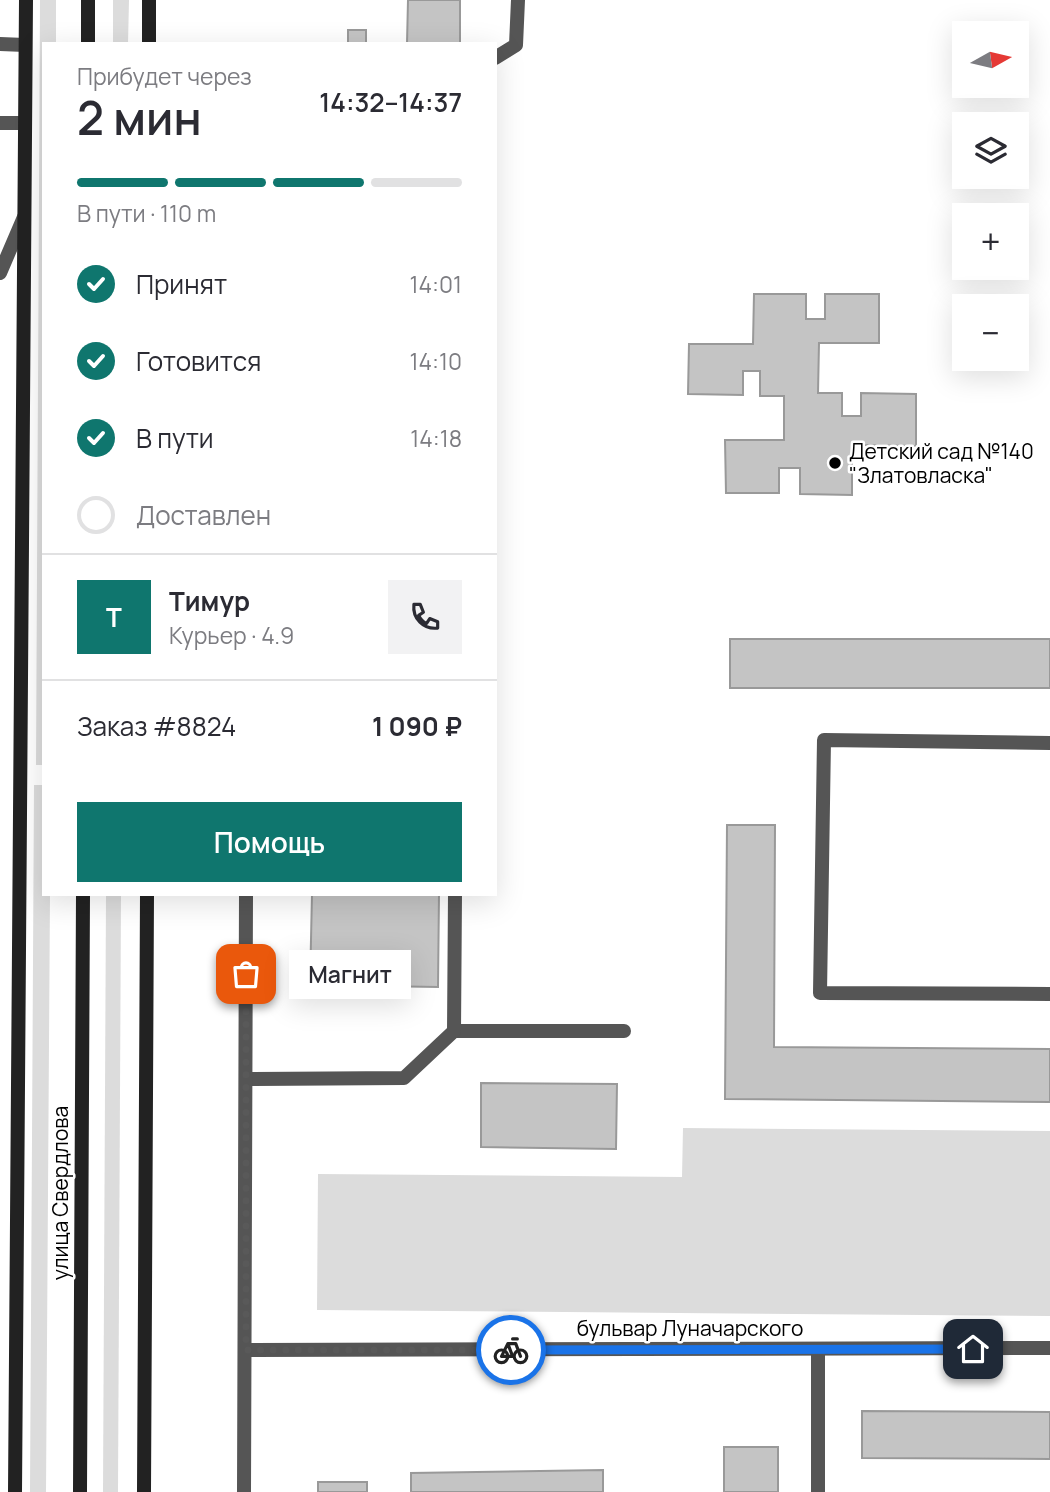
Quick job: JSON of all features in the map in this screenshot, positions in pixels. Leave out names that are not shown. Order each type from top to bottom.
[{"type":"main road","name":"улица Свердлова","points":[[15,1492],[26,0]]},
{"type":"main road","points":[[88,0],[88,42]]},
{"type":"main road","points":[[149,0],[149,42]]},
{"type":"main road","name":"улица Свердлова","points":[[80,1492],[83,896]]},
{"type":"main road","points":[[144,1492],[147,896]]},
{"type":"street","points":[[497,57],[516,45],[518,0]]},
{"type":"street","points":[[0,44],[25,45]]},
{"type":"street","points":[[0,123],[25,123]]},
{"type":"street","points":[[0,273],[24,217]]},
{"type":"street","points":[[1050,743],[824,740],[820,993],[1050,993]]},
{"type":"street","points":[[244,1492],[246,896]]},
{"type":"street","points":[[454,1031],[455,896]]},
{"type":"street","points":[[246,1079],[404,1078],[454,1031],[624,1031]]},
{"type":"street","name":"бульвар Луначарского","points":[[246,1350],[1050,1348]]},
{"type":"street","points":[[818,1349],[818,1492]]},
{"type":"shaded area","points":[[40,0],[56,0],[56,42],[42,42],[42,765],[36,765]]},
{"type":"shaded area","points":[[113,0],[129,0],[128,42],[113,42]]},
{"type":"shaded area","points":[[34,785],[42,785],[42,896],[50,896],[46,1492],[30,1492]]},
{"type":"shaded area","points":[[106,896],[121,896],[118,1492],[103,1492]]},
{"type":"shaded area","points":[[683,1128],[1050,1131],[1050,1316],[317,1310],[318,1174],[682,1177]]},
{"type":"building","points":[[408,0],[460,0],[460,42],[407,42]]},
{"type":"building","points":[[348,30],[366,30],[366,42],[348,42]]},
{"type":"building","points":[[754,294],[806,294],[806,319],[825,319],[825,294],[879,294],[879,343],[819,343],[818,393],[842,393],[842,416],[861,416],[861,393],[916,394],[916,446],[852,445],[852,495],[800,494],[800,468],[779,468],[779,493],[726,493],[725,440],[784,440],[784,396],[760,396],[760,371],[743,371],[743,395],[688,394],[689,344],[753,344]]},
{"type":"building","points":[[730,639],[1050,639],[1050,688],[730,688]]},
{"type":"building","points":[[727,825],[775,825],[774,1047],[1050,1049],[1050,1102],[725,1099]]},
{"type":"building","points":[[312,896],[439,896],[438,987],[310,985]]},
{"type":"building","points":[[481,1083],[617,1084],[616,1149],[481,1147]]},
{"type":"building","points":[[862,1411],[1050,1412],[1050,1459],[862,1458]]},
{"type":"building","points":[[724,1447],[778,1447],[778,1492],[724,1492]]},
{"type":"building","points":[[603,1470],[603,1492],[411,1492],[411,1473]]},
{"type":"building","points":[[318,1482],[367,1482],[367,1492],[318,1492]]},
{"type":"way so far","points":[[246,974],[246,1350],[511,1350]]},
{"type":"place","name":"Детский сад №140 \"Златовласка\"","points":[[835,463]]},
{"type":"place","name":"Магнит","points":[[246,974]]},
{"type":"route","points":[[511,1350],[973,1349]]}]
